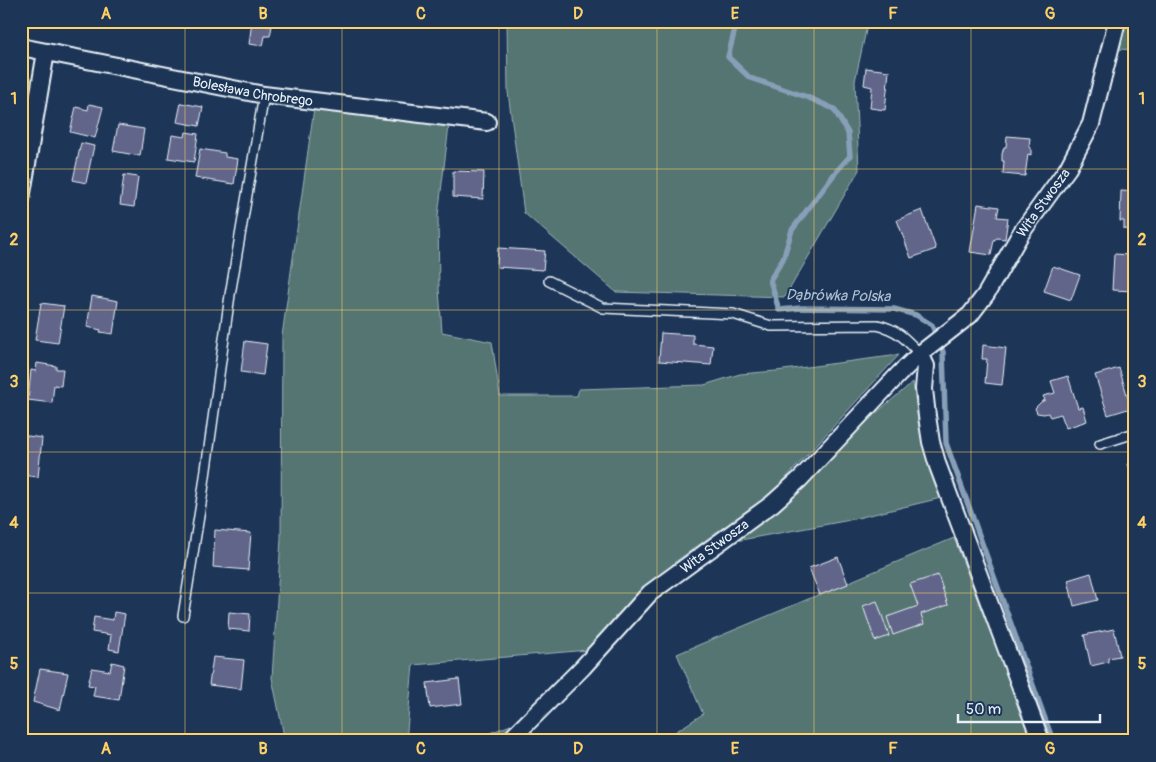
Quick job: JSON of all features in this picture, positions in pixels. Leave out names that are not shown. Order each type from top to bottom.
[{"type":"street","name":"Wita Stwosza","points":[[509,741],[583,667],[650,593],[786,492],[862,411],[926,350],[970,315],[986,294],[1021,233],[1068,168],[1091,124],[1117,21]]},
{"type":"street","name":"Bolesława Chrobrego","points":[[21,47],[264,95],[487,122]]},
{"type":"street","points":[[21,198],[46,52]]},
{"type":"street","points":[[926,350],[924,389],[926,416],[938,466],[1041,741]]},
{"type":"lane","points":[[183,616],[203,491],[230,296],[264,95]]},
{"type":"lane","points":[[549,281],[603,308],[733,314],[771,326],[876,325],[889,328],[926,350]]},
{"type":"lane","points":[[1100,444],[1135,433]]},
{"type":"green space","points":[[507,21],[868,21],[855,81],[859,170],[785,297],[616,292],[524,213],[508,92]]},
{"type":"green space","points":[[1126,21],[1135,21],[1135,50],[1118,49]]},
{"type":"green space","points":[[314,108],[449,126],[438,216],[439,289],[442,332],[492,342],[500,396],[577,396],[579,389],[704,385],[740,374],[899,355],[773,492],[675,562],[588,650],[413,665],[406,741],[285,741],[272,678],[281,538],[282,336]]},
{"type":"green space","points":[[913,382],[919,428],[941,498],[845,521],[730,542],[845,439]]},
{"type":"green space","points":[[954,538],[1027,722],[1031,741],[661,741],[703,714],[677,654]]},
{"type":"green space","points":[[516,723],[500,741],[469,741]]},
{"type":"building","points":[[252,21],[268,21],[267,26],[272,26],[270,36],[265,36],[263,46],[249,44]]},
{"type":"building","points":[[866,68],[889,71],[885,110],[870,108],[872,87],[864,85]]},
{"type":"building","points":[[181,103],[203,107],[199,126],[177,122]]},
{"type":"building","points":[[89,104],[103,107],[95,138],[70,132],[76,107],[88,110]]},
{"type":"building","points":[[118,125],[144,129],[140,156],[113,151]]},
{"type":"building","points":[[186,132],[198,134],[194,162],[168,158],[172,135],[185,137]]},
{"type":"building","points":[[1007,136],[1030,138],[1029,147],[1031,148],[1031,155],[1028,154],[1025,176],[1003,174],[1004,161],[1002,161],[1002,154],[1004,147],[1006,147]]},
{"type":"building","points":[[81,143],[94,146],[86,183],[73,180]]},
{"type":"building","points":[[200,149],[225,153],[225,157],[238,159],[234,184],[195,178]]},
{"type":"building","points":[[453,171],[484,172],[483,199],[453,197]]},
{"type":"building","points":[[124,175],[138,177],[134,207],[120,205]]},
{"type":"building","points":[[1121,191],[1135,192],[1135,230],[1124,229],[1124,221],[1120,221]]},
{"type":"building","points":[[978,204],[999,207],[997,217],[1008,218],[1005,239],[997,238],[994,240],[991,255],[970,252]]},
{"type":"building","points":[[922,210],[936,249],[911,258],[897,220]]},
{"type":"building","points":[[498,248],[545,251],[543,270],[497,267]]},
{"type":"building","points":[[1114,254],[1131,255],[1131,264],[1135,264],[1135,291],[1112,290]]},
{"type":"building","points":[[1053,266],[1080,275],[1071,300],[1044,291]]},
{"type":"building","points":[[92,296],[118,301],[113,334],[87,327]]},
{"type":"building","points":[[41,303],[64,306],[58,343],[35,340]]},
{"type":"building","points":[[661,333],[693,335],[693,344],[713,346],[711,365],[659,361]]},
{"type":"building","points":[[245,341],[267,344],[263,375],[241,372]]},
{"type":"building","points":[[983,345],[1006,348],[1002,385],[985,383],[987,359],[982,359]]},
{"type":"building","points":[[37,363],[56,366],[56,369],[63,369],[61,386],[54,385],[52,403],[28,400],[31,370],[36,371]]},
{"type":"building","points":[[1119,368],[1131,408],[1108,415],[1095,375]]},
{"type":"building","points":[[1068,376],[1078,408],[1083,407],[1087,421],[1066,428],[1061,414],[1050,417],[1048,413],[1037,413],[1035,408],[1045,400],[1043,396],[1055,393],[1051,381]]},
{"type":"building","points":[[21,435],[42,438],[38,477],[21,475]]},
{"type":"building","points":[[1135,462],[1135,485],[1128,464]]},
{"type":"building","points":[[215,530],[251,533],[248,570],[213,567]]},
{"type":"building","points":[[838,557],[848,584],[820,595],[809,568]]},
{"type":"building","points":[[1091,573],[1098,600],[1074,606],[1068,580]]},
{"type":"building","points":[[938,575],[948,605],[921,614],[924,624],[893,635],[887,617],[918,606],[910,584]]},
{"type":"building","points":[[21,589],[26,590],[21,612]]},
{"type":"building","points":[[877,601],[889,636],[875,641],[863,606]]},
{"type":"building","points":[[114,612],[125,614],[119,651],[109,649],[111,635],[92,632],[94,617],[113,620]]},
{"type":"building","points":[[229,612],[250,614],[249,631],[228,629]]},
{"type":"building","points":[[1114,629],[1120,656],[1108,658],[1108,662],[1091,666],[1084,635]]},
{"type":"building","points":[[213,657],[244,660],[241,689],[209,685]]},
{"type":"building","points":[[112,662],[124,665],[119,700],[93,696],[95,686],[88,685],[92,668],[110,671]]},
{"type":"building","points":[[40,669],[68,673],[60,710],[33,702]]},
{"type":"building","points":[[459,679],[462,704],[430,708],[427,683]]},
{"type":"waterway","name":"Dąbrówka Polska","points":[[737,21],[728,57],[750,78],[807,97],[834,109],[848,133],[850,156],[792,230],[783,259],[770,280],[779,310],[801,308],[894,309],[916,315],[932,325],[943,352],[946,443],[1053,741]]}]
